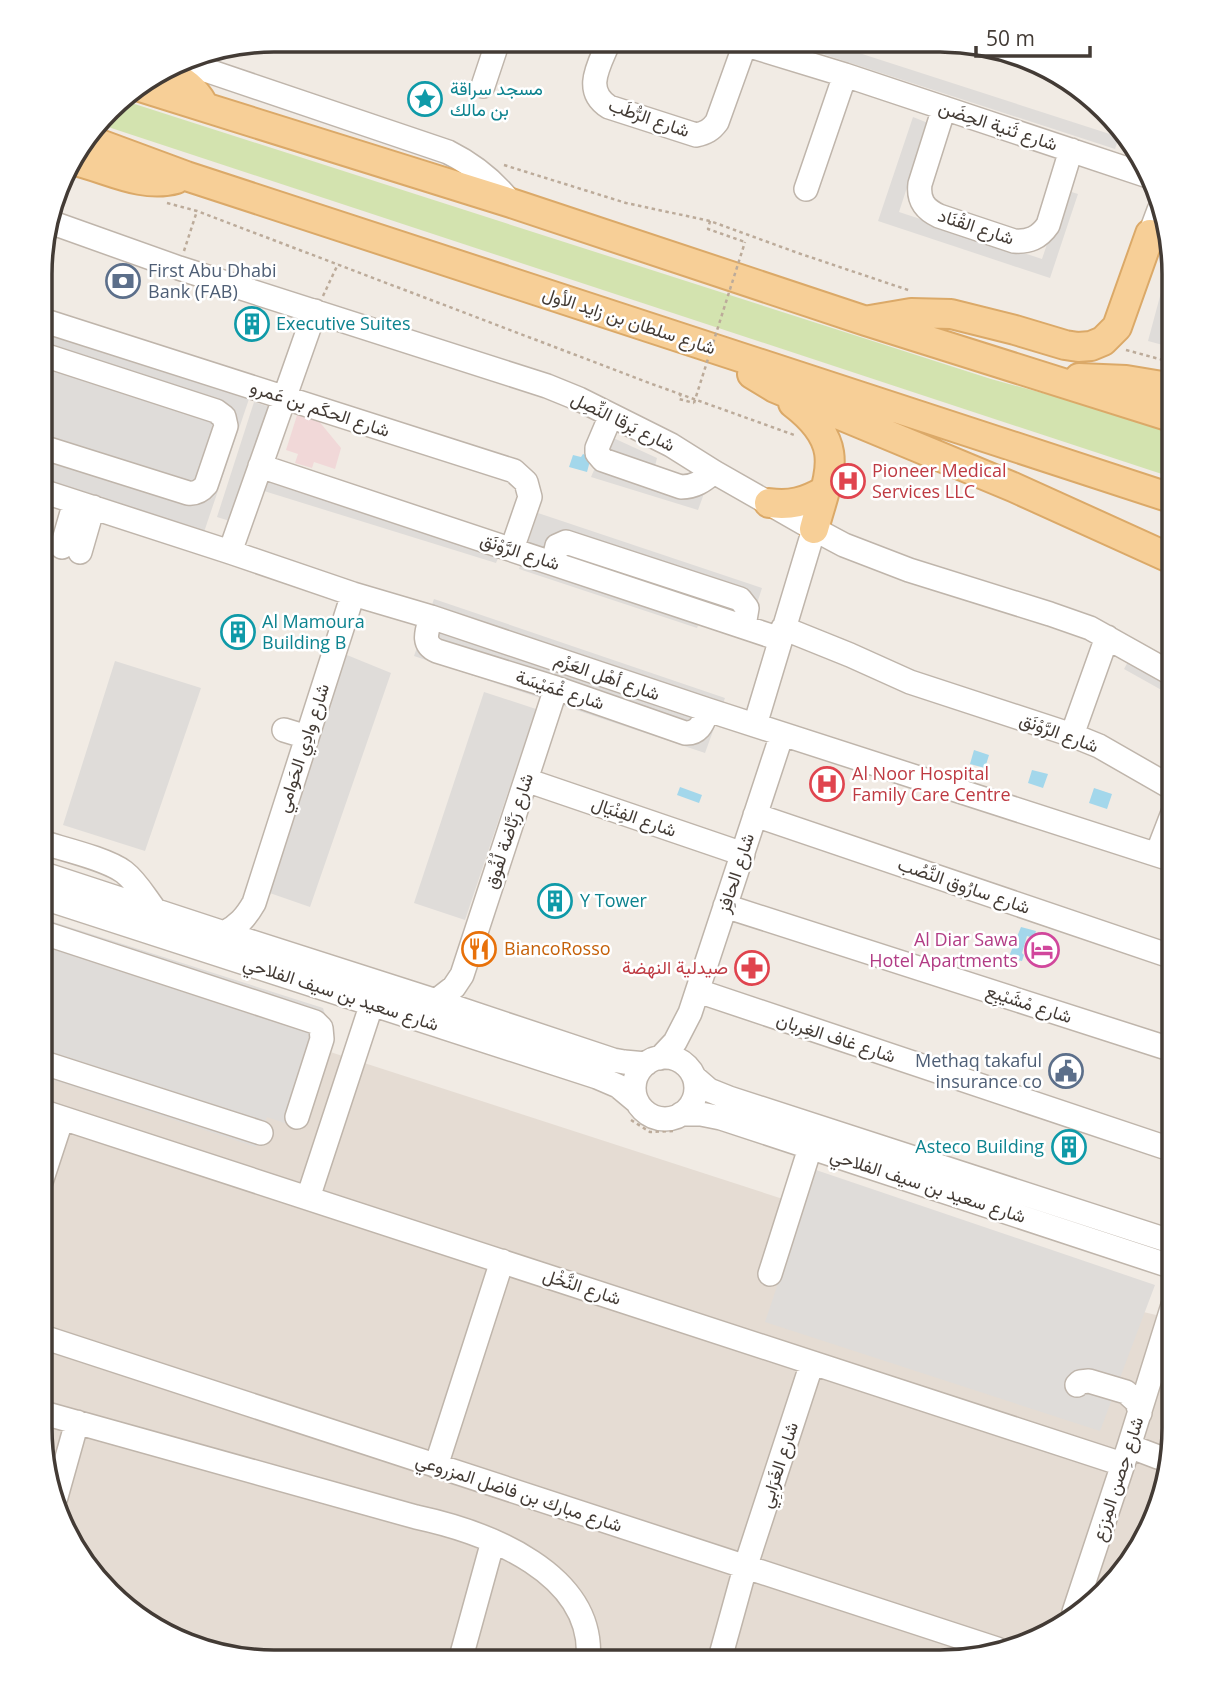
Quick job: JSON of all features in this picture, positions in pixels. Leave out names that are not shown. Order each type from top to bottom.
[{"type":"main road","points":[[174,76],[198,95],[204,106]]},
{"type":"main road","points":[[151,90],[511,203],[866,321],[1162,414]]},
{"type":"main road","name":"شارع سلطان بن زايد الأول","points":[[96,143],[186,176],[1162,495]]},
{"type":"main road","points":[[83,163],[147,182],[160,183],[186,176]]},
{"type":"main road","points":[[866,321],[911,313],[951,314],[1078,347],[1091,346],[1103,341],[1117,327],[1157,231]]},
{"type":"main road","points":[[711,348],[775,388],[815,422],[823,434],[828,448],[829,477],[814,529]]},
{"type":"main road","points":[[1056,380],[1102,378],[1162,386]]},
{"type":"main road","points":[[775,388],[1013,487],[1162,554]]},
{"type":"main road","points":[[769,503],[797,503],[824,491]]},
{"type":"street","points":[[483,86],[494,53]]},
{"type":"street","name":"شارع الرُّطَب","points":[[605,53],[594,86],[601,102],[696,135],[705,134],[717,122],[738,53]]},
{"type":"street","name":"شارع ثَنية الحِضَن","points":[[774,53],[1137,172]]},
{"type":"street","points":[[196,67],[448,152],[487,177],[511,203]]},
{"type":"street","points":[[806,189],[845,75]]},
{"type":"street","name":"شارع القْنَاد","points":[[944,108],[920,184],[922,204],[939,216],[1001,237],[1024,242],[1042,233],[1048,225],[1072,150]]},
{"type":"street","name":"شارع بَرقا النِّصِل","points":[[58,225],[179,268],[547,386],[671,445],[844,545],[876,558],[1070,620],[1162,667]]},
{"type":"street","points":[[230,552],[315,311]]},
{"type":"street","name":"شارع الحكَم بن عَمرو","points":[[53,323],[507,468],[526,482],[530,497],[512,549]]},
{"type":"street","points":[[53,358],[216,411],[224,417],[226,426],[206,485],[194,494],[53,450]]},
{"type":"street","points":[[611,415],[597,448],[597,453],[603,460],[681,487],[695,485],[714,472]]},
{"type":"street","name":"شارع الرَّوْنَق","points":[[260,466],[744,626],[782,633],[850,655],[910,682],[1072,735],[1098,746],[1162,782]]},
{"type":"street","name":"شارع أهْل العَزْم","points":[[53,495],[1162,856]]},
{"type":"street","points":[[71,549],[84,505]]},
{"type":"street","points":[[755,725],[814,529]]},
{"type":"street","points":[[553,563],[557,546],[566,542],[740,599],[747,608],[744,626]]},
{"type":"street","points":[[669,601],[676,578]]},
{"type":"street","name":"شارع وادِي الحَوامي","points":[[224,933],[239,924],[254,903],[353,594]]},
{"type":"street","name":"شارع غْمَيْسَة","points":[[431,617],[426,637],[432,649],[685,733],[690,734],[699,729],[708,710]]},
{"type":"street","points":[[1072,735],[1107,637]]},
{"type":"street","name":"شارع رَبَّاضة لُفُوق","points":[[436,1001],[454,987],[461,975],[556,688]]},
{"type":"street","points":[[284,730],[307,737]]},
{"type":"street","name":"شارع الحافِز","points":[[653,1061],[675,1042],[694,1002],[782,734]]},
{"type":"street","name":"شارع الفِنْيَال","points":[[526,780],[743,854]]},
{"type":"street","name":"شارع سارُوق النَّصُب","points":[[755,815],[1161,953]]},
{"type":"street","points":[[53,846],[123,871],[155,910]]},
{"type":"street","name":"شارع سعيد بن سيف الفلاحي","points":[[53,877],[613,1060],[653,1061]]},
{"type":"street","name":"شارع سعيد بن سيف الفلاحي","points":[[53,901],[608,1081],[636,1101]]},
{"type":"street","name":"شارع وادِي الحَوامي","points":[[254,903],[254,929],[261,945]]},
{"type":"street","name":"شارع مْشَيْبِع","points":[[725,906],[1161,1046]]},
{"type":"street","points":[[53,936],[315,1022],[321,1028],[322,1040],[297,1117]]},
{"type":"street","name":"شارع رَبَّاضة لُفُوق","points":[[461,975],[461,990],[468,1012]]},
{"type":"street","name":"شارع الحافِز","points":[[692,1074],[688,1036],[694,1002]]},
{"type":"street","name":"شارع غاف الغِربان","points":[[694,1002],[1161,1146]]},
{"type":"street","points":[[308,1198],[372,1003]]},
{"type":"street","points":[[674,1059],[683,1063],[692,1074],[696,1089],[694,1099],[681,1115],[656,1118],[648,1114],[636,1101],[635,1081],[639,1072],[653,1061],[674,1059]]},
{"type":"street","points":[[53,1066],[261,1133]]},
{"type":"street","name":"شارع سعيد بن سيف الفلاحي","points":[[692,1074],[709,1090],[729,1098],[1161,1238]]},
{"type":"street","name":"شارع سعيد بن سيف الفلاحي","points":[[681,1115],[701,1114],[721,1118],[1161,1263]]},
{"type":"street","name":"شارع النَّخْل","points":[[53,1115],[812,1363],[1126,1455],[1159,1457]]},
{"type":"street","points":[[770,1274],[810,1148]]},
{"type":"street","points":[[436,1466],[502,1261]]},
{"type":"street","name":"شارع مبارك بن فاضل المزروعي","points":[[53,1340],[984,1646]]},
{"type":"street","name":"شارع حِصن المِزرَع","points":[[1077,1602],[1161,1345]]},
{"type":"street","name":"شارع الغَرَابِي","points":[[722,1650],[745,1568],[812,1363]]},
{"type":"street","points":[[1140,1413],[1134,1398],[1126,1392],[1089,1381],[1080,1382],[1079,1378],[1136,1388],[1151,1378]]},
{"type":"street","points":[[53,1416],[416,1517],[443,1522],[493,1541],[531,1562],[569,1594],[577,1605],[587,1631],[590,1650]]},
{"type":"street","points":[[60,1483],[77,1422]]},
{"type":"street","points":[[463,1650],[493,1541]]},
{"type":"path","points":[[503,165],[626,204],[710,220],[913,291]]},
{"type":"path","points":[[158,200],[197,211],[828,448]]},
{"type":"path","points":[[179,268],[197,211]]},
{"type":"path","points":[[682,393],[680,399],[694,403],[745,242],[708,229],[710,220]]},
{"type":"path","points":[[315,311],[338,264]]},
{"type":"path","points":[[1103,341],[1162,360]]},
{"type":"shaded area","points":[[820,53],[859,53],[1112,135],[1118,141],[1115,149]]},
{"type":"shaded area","points":[[913,117],[928,123],[899,212],[1042,259],[1065,190],[1078,194],[1050,278],[878,221]]},
{"type":"shaded area","points":[[1162,289],[1162,345],[1148,341]]},
{"type":"shaded area","points":[[53,331],[250,396],[204,532],[53,482]]},
{"type":"shaded area","points":[[254,402],[270,407],[233,522],[217,517]]},
{"type":"shaded area","points":[[299,409],[313,414],[341,448],[335,469],[314,462],[312,468],[295,463],[298,454],[286,450]]},
{"type":"shaded area","points":[[609,436],[657,458],[655,466],[706,488],[698,510],[591,477]]},
{"type":"shaded area","points":[[270,475],[501,551],[496,563],[264,491]]},
{"type":"shaded area","points":[[538,513],[762,588],[751,622],[705,608],[697,628],[519,569]]},
{"type":"shaded area","points":[[434,599],[725,698],[705,753],[414,656]]},
{"type":"shaded area","points":[[342,653],[391,673],[310,907],[264,891]]},
{"type":"shaded area","points":[[1130,658],[1162,675],[1162,690],[1124,669]]},
{"type":"shaded area","points":[[115,661],[201,688],[145,851],[63,825]]},
{"type":"shaded area","points":[[484,692],[536,709],[465,920],[414,903]]},
{"type":"shaded area","points":[[53,922],[323,1008],[331,1033],[299,1128],[267,1117],[256,1147],[53,1080]]},
{"type":"shaded area","points":[[53,962],[1097,1301],[1161,1316],[1161,1443],[1150,1500],[1139,1527],[1124,1552],[1086,1595],[1038,1628],[1011,1639],[954,1650],[274,1650],[245,1649],[189,1634],[139,1605],[117,1586],[98,1564],[75,1527],[57,1472],[53,1443]]},
{"type":"shaded area","points":[[816,1170],[1155,1285],[1100,1431],[765,1322]]},
{"type":"green space","points":[[134,104],[991,379],[1162,426],[1162,474],[108,127]]},
{"type":"water","points":[[583,454],[591,457],[587,472],[569,467],[573,455],[581,457]]},
{"type":"water","points":[[974,750],[989,755],[985,768],[970,764]]},
{"type":"water","points":[[1032,770],[1048,774],[1043,788],[1028,783]]},
{"type":"water","points":[[680,787],[702,795],[699,803],[677,795]]},
{"type":"water","points":[[1094,788],[1112,794],[1107,809],[1089,803]]},
{"type":"water","points":[[1021,927],[1036,931],[1034,938],[1027,936],[1022,961],[1013,959],[1010,954]]},
{"type":"place","name":"مسجد سراقة بن مالك","points":[[425,99]]},
{"type":"place","name":"First Abu Dhabi Bank (FAB)","points":[[123,281]]},
{"type":"place","name":"Executive Suites","points":[[252,324]]},
{"type":"place","name":"Pioneer Medical Services LLC","points":[[848,481]]},
{"type":"place","name":"Al Mamoura Building B","points":[[238,632]]},
{"type":"place","name":"Al Noor Hospital Family Care Centre","points":[[827,784]]},
{"type":"place","name":"Y Tower","points":[[555,901]]},
{"type":"place","name":"BiancoRosso","points":[[479,949]]},
{"type":"place","name":"Al Diar Sawa Hotel Apartments","points":[[1042,950]]},
{"type":"place","name":"صيدلية النهضة","points":[[752,968]]},
{"type":"place","name":"Methaq takaful insurance co","points":[[1066,1071]]},
{"type":"place","name":"Asteco Building","points":[[1069,1147]]}]
